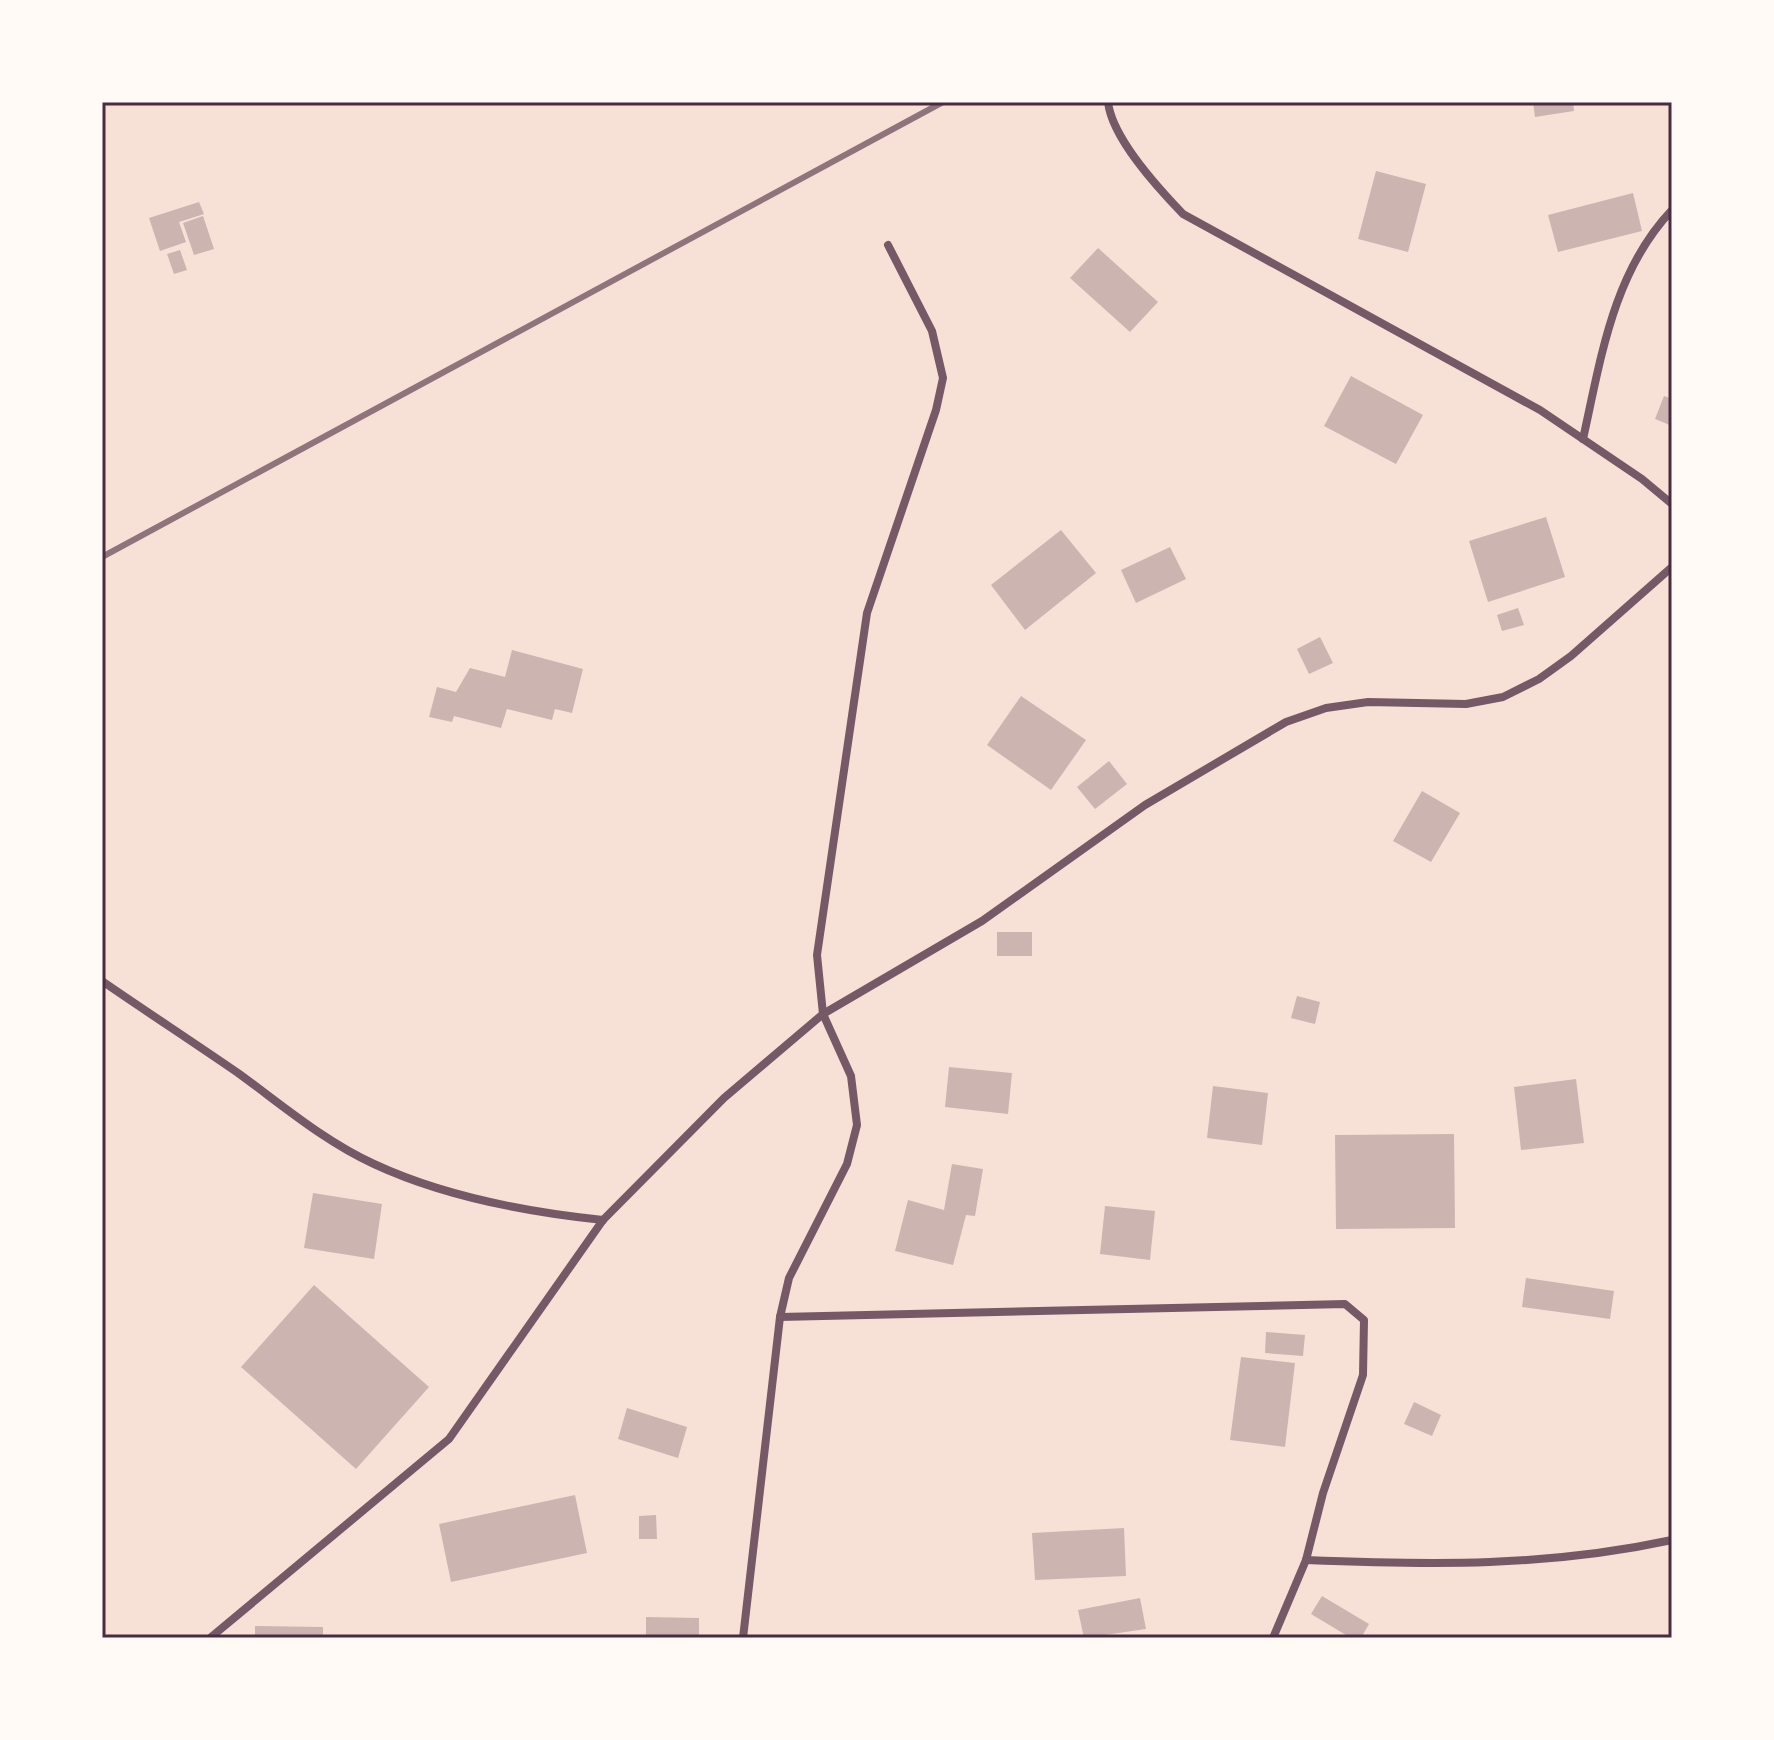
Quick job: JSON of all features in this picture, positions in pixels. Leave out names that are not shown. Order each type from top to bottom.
[{"type":"street","points":[[1108,102],[1112,122],[1163,193],[1183,214],[1526,402],[1642,479],[1672,504]]},
{"type":"street","points":[[1583,439],[1605,338],[1621,289],[1642,244],[1672,210]]},
{"type":"street","points":[[743,1638],[780,1317],[789,1278],[847,1164],[857,1125],[851,1076],[823,1014],[817,955],[867,613],[936,410],[943,378],[932,331],[888,245]]},
{"type":"street","points":[[210,1638],[449,1439],[603,1220],[724,1098],[823,1014],[982,921],[1145,805],[1286,722],[1326,708],[1368,702],[1466,704],[1503,697],[1539,679],[1571,656],[1672,567]]},
{"type":"street","points":[[102,981],[238,1074],[313,1130],[372,1163],[428,1186],[553,1215],[603,1220]]},
{"type":"street","points":[[780,1317],[1345,1304],[1364,1320],[1363,1375],[1323,1493],[1306,1560],[1273,1638]]},
{"type":"street","points":[[1306,1560],[1449,1565],[1524,1563],[1672,1540]]},
{"type":"building","points":[[1533,102],[1573,102],[1574,111],[1535,117]]},
{"type":"building","points":[[1376,171],[1426,184],[1408,252],[1358,239]]},
{"type":"building","points":[[1633,193],[1642,231],[1558,252],[1548,215]]},
{"type":"building","points":[[199,202],[204,214],[179,222],[186,242],[160,251],[149,218]]},
{"type":"building","points":[[203,216],[214,249],[194,255],[183,223]]},
{"type":"building","points":[[1098,248],[1158,302],[1130,332],[1070,278]]},
{"type":"building","points":[[180,250],[187,270],[174,274],[167,254]]},
{"type":"building","points":[[1351,376],[1423,415],[1396,464],[1324,426]]},
{"type":"building","points":[[1664,396],[1672,399],[1672,426],[1655,419]]},
{"type":"building","points":[[1546,517],[1565,577],[1488,602],[1469,541]]},
{"type":"building","points":[[1061,530],[1096,573],[1025,630],[991,585]]},
{"type":"building","points":[[1170,547],[1186,579],[1136,603],[1121,570]]},
{"type":"building","points":[[1518,608],[1524,625],[1502,631],[1497,615]]},
{"type":"building","points":[[1320,637],[1333,663],[1309,674],[1297,649]]},
{"type":"building","points":[[512,650],[583,669],[572,713],[555,709],[552,720],[507,709],[501,728],[454,716],[452,722],[429,717],[437,687],[456,692],[470,668],[505,677]]},
{"type":"building","points":[[1021,696],[1086,740],[1051,790],[987,745]]},
{"type":"building","points":[[1109,761],[1127,784],[1095,809],[1077,787]]},
{"type":"building","points":[[1422,791],[1460,813],[1431,862],[1393,841]]},
{"type":"building","points":[[997,932],[1032,932],[1032,956],[997,956]]},
{"type":"building","points":[[1297,996],[1320,1002],[1315,1024],[1291,1018]]},
{"type":"building","points":[[949,1067],[1012,1073],[1008,1114],[945,1107]]},
{"type":"building","points":[[1576,1079],[1584,1143],[1521,1150],[1514,1087]]},
{"type":"building","points":[[1213,1086],[1268,1093],[1262,1145],[1207,1138]]},
{"type":"building","points":[[1454,1134],[1455,1228],[1336,1229],[1335,1135]]},
{"type":"building","points":[[952,1164],[983,1169],[975,1216],[966,1215],[953,1265],[895,1251],[908,1200],[944,1210]]},
{"type":"building","points":[[313,1193],[382,1204],[374,1259],[304,1248]]},
{"type":"building","points":[[1105,1206],[1155,1211],[1150,1260],[1100,1254]]},
{"type":"building","points":[[1526,1278],[1614,1291],[1610,1319],[1522,1307]]},
{"type":"building","points":[[314,1285],[429,1387],[356,1469],[241,1367]]},
{"type":"building","points":[[1266,1332],[1305,1335],[1303,1356],[1265,1353]]},
{"type":"building","points":[[1241,1357],[1295,1363],[1285,1447],[1230,1440]]},
{"type":"building","points":[[1414,1402],[1441,1415],[1432,1436],[1404,1424]]},
{"type":"building","points":[[627,1408],[687,1427],[678,1458],[618,1439]]},
{"type":"building","points":[[575,1495],[587,1553],[451,1582],[439,1524]]},
{"type":"building","points":[[656,1515],[657,1539],[639,1539],[639,1516]]},
{"type":"building","points":[[1124,1528],[1126,1576],[1035,1580],[1032,1533]]},
{"type":"building","points":[[1322,1596],[1369,1624],[1361,1638],[1351,1638],[1311,1614]]},
{"type":"building","points":[[1140,1598],[1146,1629],[1084,1638],[1078,1610]]},
{"type":"building","points":[[646,1617],[699,1618],[699,1638],[646,1638]]},
{"type":"building","points":[[255,1626],[323,1627],[323,1638],[255,1638]]},
{"type":"railway","points":[[102,557],[943,102]]}]
